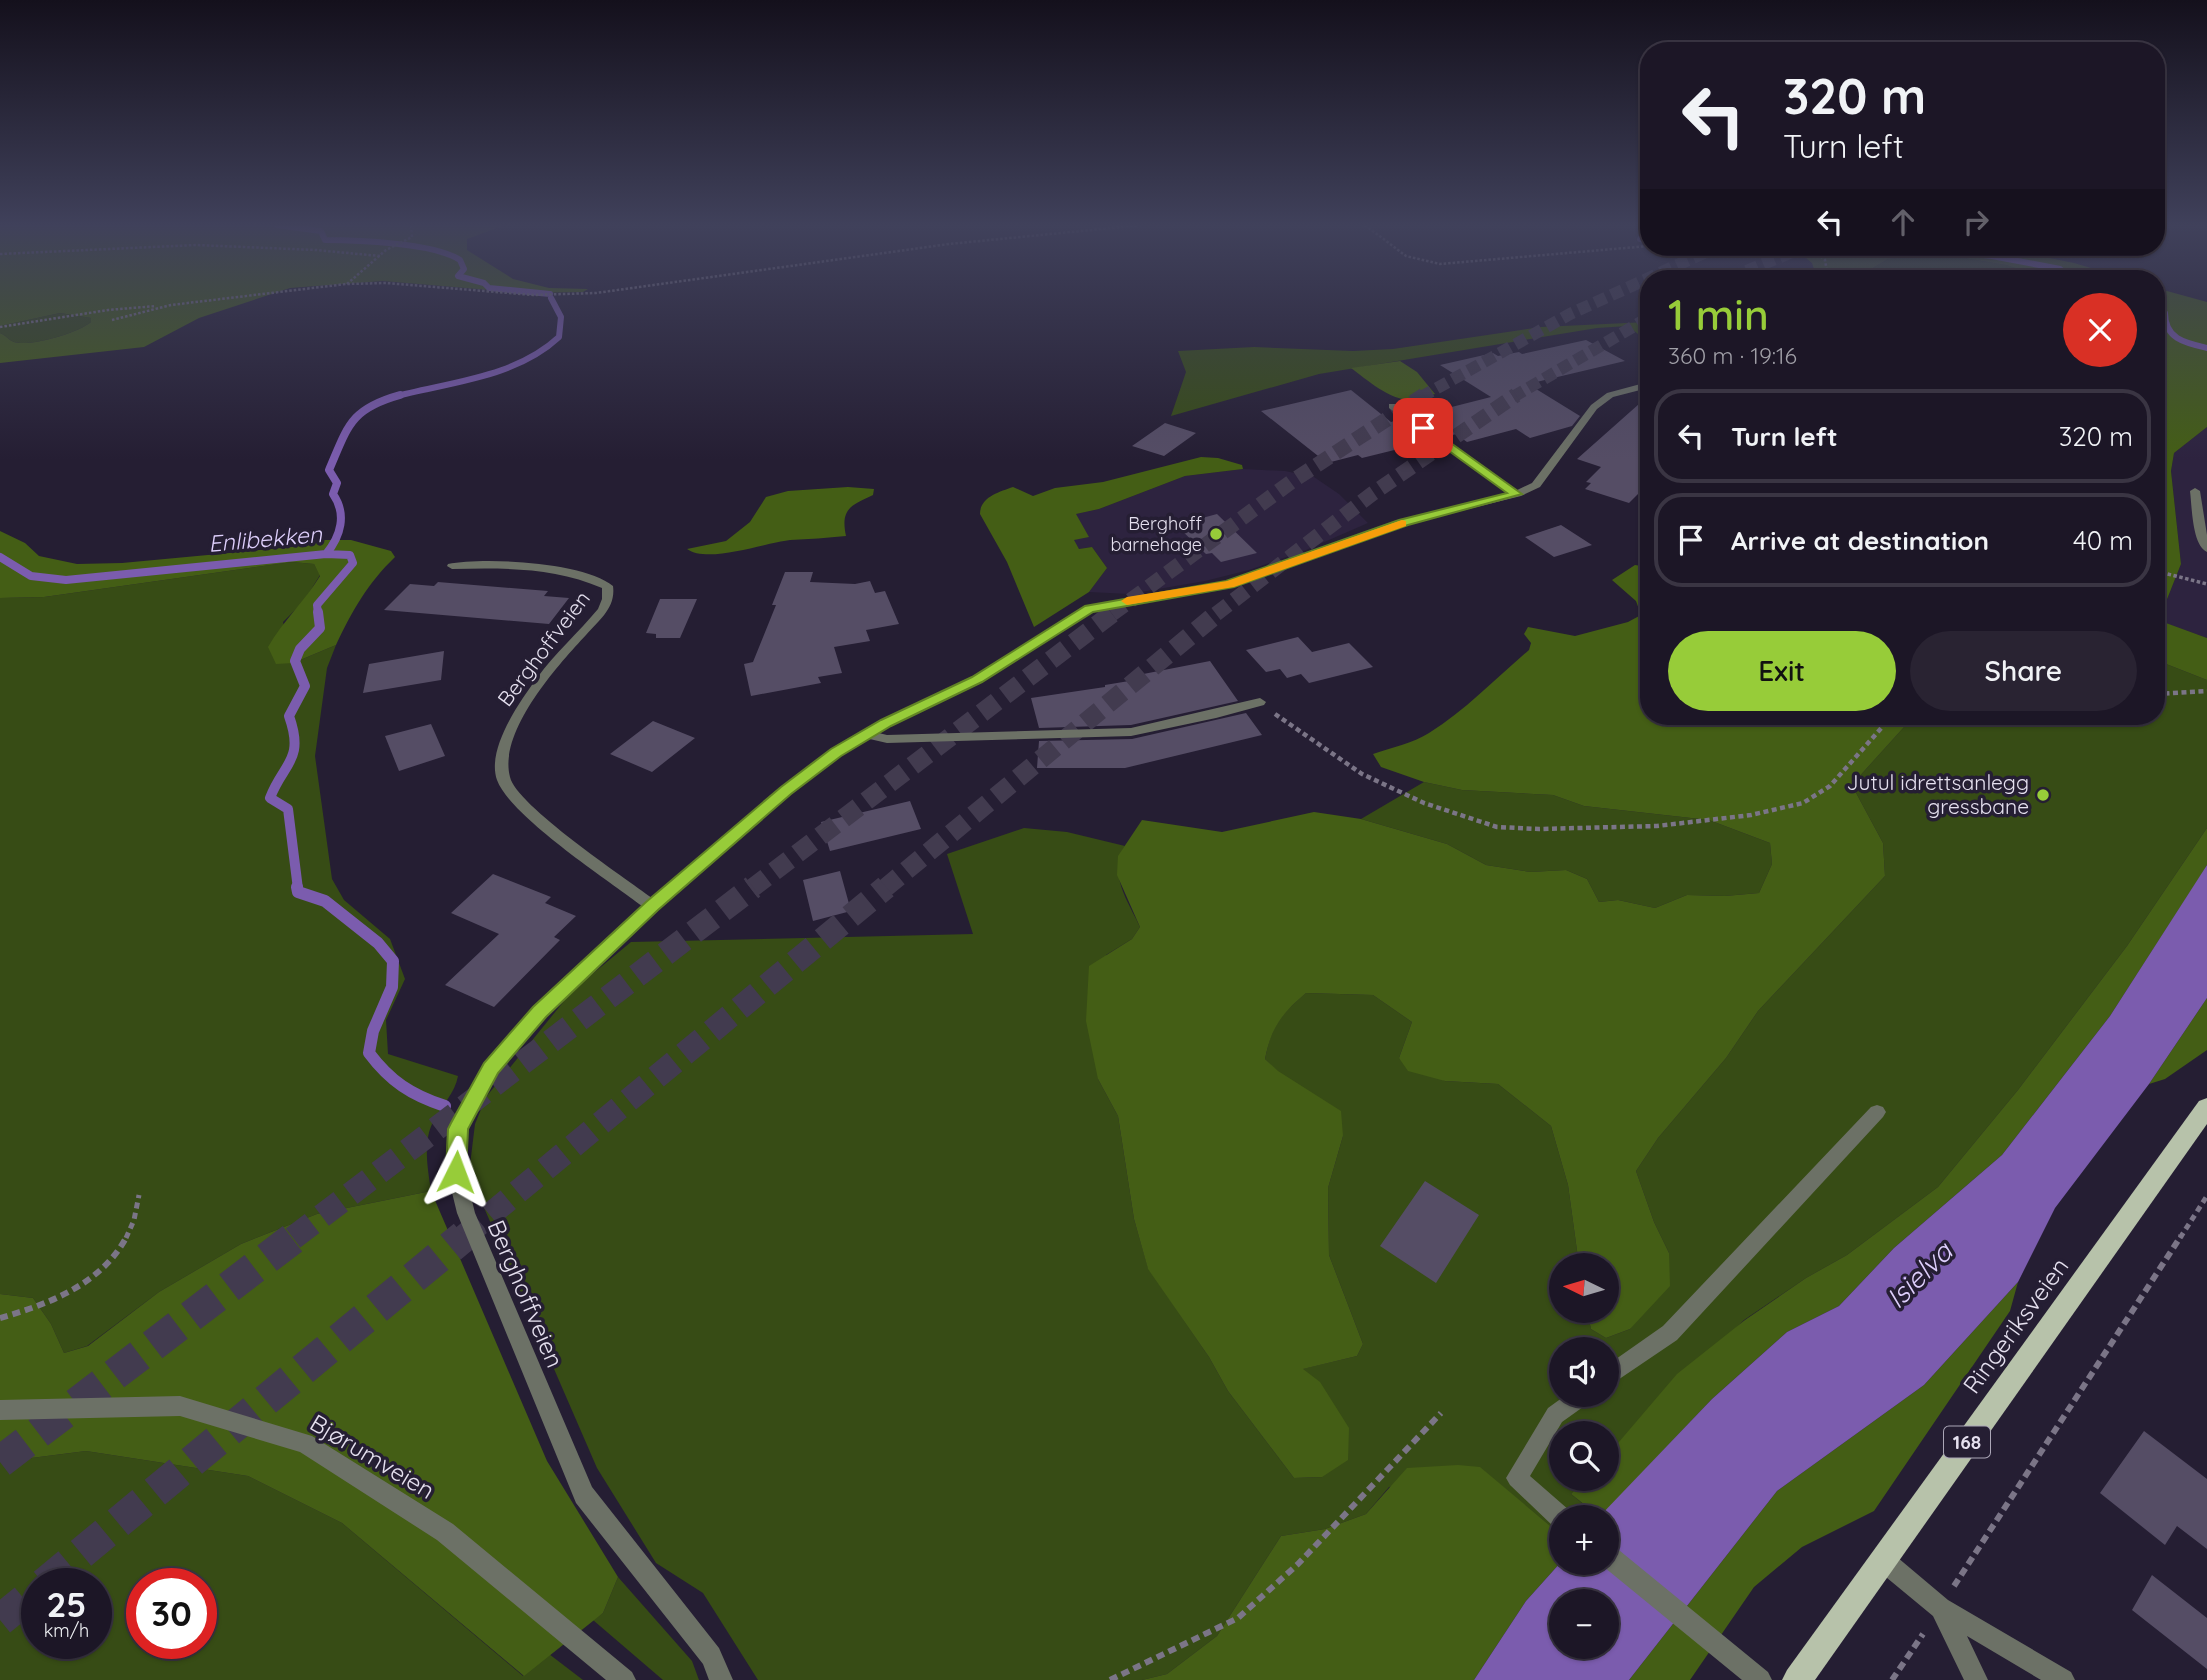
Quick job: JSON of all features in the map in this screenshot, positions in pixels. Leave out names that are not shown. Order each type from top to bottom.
[{"type":"main road","name":"Ringeriksveien","points":[[1797,1680],[2207,1107]]},
{"type":"street","name":"Berghoffveien","points":[[721,1680],[711,1656],[584,1495],[466,1213],[456,1172],[458,1129],[491,1068],[539,1012],[652,906],[786,790],[836,752],[866,734],[977,680],[1089,609],[1229,585],[1404,522],[1517,494],[1536,485],[1594,407],[1610,395],[1640,387]]},
{"type":"street","points":[[1392,405],[1517,494]]},
{"type":"street","points":[[2195,491],[2203,544],[2207,549]]},
{"type":"street","name":"Berghoffveien","points":[[452,566],[541,567],[590,578],[607,586],[609,593],[606,608],[578,636],[520,710],[502,753],[503,781],[530,813],[652,906]]},
{"type":"street","points":[[866,734],[887,739],[1131,732],[1216,715],[1260,702]]},
{"type":"street","points":[[1619,1369],[1670,1333],[1877,1112]]},
{"type":"street","name":"Bjørumveien","points":[[0,1410],[180,1406],[305,1443],[445,1532],[624,1680]]},
{"type":"street","points":[[1549,1508],[1517,1478],[1555,1415],[1566,1407]]},
{"type":"street","points":[[1883,1560],[1940,1608],[2063,1680]]},
{"type":"street","points":[[1619,1564],[1760,1680]]},
{"type":"street","points":[[1940,1608],[1976,1680]]},
{"type":"path","points":[[0,327],[108,310],[184,303]]},
{"type":"path","points":[[112,320],[171,305]]},
{"type":"path","points":[[2165,572],[2207,584]]},
{"type":"path","points":[[2165,693],[2207,691]]},
{"type":"path","points":[[1260,702],[1300,733],[1362,774],[1424,803],[1497,827],[1539,829],[1657,826],[1751,816],[1803,803],[1830,786],[1884,725]]},
{"type":"path","points":[[0,1318],[27,1311],[86,1283],[94,1276],[112,1260],[131,1228],[139,1195]]},
{"type":"path","points":[[1892,1680],[2207,1196]]},
{"type":"path","points":[[1110,1680],[1238,1618],[1298,1564],[1441,1413]]},
{"type":"shaded area","points":[[2207,427],[2207,638],[2165,623],[2165,604],[2181,564],[2171,471],[2174,453]]},
{"type":"shaded area","name":"Berghoff barnehage","points":[[1243,469],[1285,471],[1314,477],[1339,494],[1368,523],[1306,550],[1249,570],[1205,581],[1129,594],[1089,592],[1107,568],[1092,547],[1079,549],[1073,540],[1088,536],[1075,514],[1099,509],[1185,476]]},
{"type":"green space","points":[[0,303],[243,303],[199,318],[144,347],[0,363],[0,333],[14,342],[31,343],[76,330],[91,322],[91,318],[60,313],[0,326]]},
{"type":"green space","points":[[2165,303],[2207,303],[2207,427],[2174,453],[2171,471],[2181,564],[2165,604]]},
{"type":"green space","points":[[60,313],[91,318],[91,322],[65,334],[31,343],[14,342],[0,333],[0,326]]},
{"type":"green space","points":[[1640,322],[1640,334],[1628,326],[1597,328],[1319,374],[1171,416],[1186,372],[1178,351],[1254,347],[1353,351],[1393,349],[1541,327]]},
{"type":"green space","points":[[1400,361],[1417,372],[1435,394],[1415,400],[1396,397],[1351,368]]},
{"type":"green space","points":[[1201,457],[1218,458],[1242,465],[1243,469],[1185,476],[1099,509],[1076,514],[1089,537],[1074,540],[1079,549],[1092,547],[1107,568],[1089,592],[1034,627],[1007,562],[980,514],[983,503],[996,493],[1013,487],[1033,496],[1055,488],[1103,482]]},
{"type":"green space","points":[[848,487],[874,489],[873,495],[854,505],[846,513],[846,536],[790,540],[722,554],[696,553],[687,549],[726,541],[750,522],[766,497],[788,491]]},
{"type":"green space","points":[[0,531],[25,543],[39,556],[77,564],[122,563],[292,547],[322,540],[351,540],[391,551],[395,557],[361,598],[336,645],[293,663],[276,664],[268,647],[320,576],[314,564],[292,562],[44,597],[0,598]]},
{"type":"green space","points":[[292,562],[314,564],[320,575],[304,601],[283,622],[293,663],[336,645],[327,668],[315,756],[332,879],[344,900],[390,939],[405,979],[386,1020],[388,1054],[458,1076],[430,1128],[427,1155],[431,1191],[317,1214],[241,1244],[159,1292],[87,1346],[64,1353],[51,1324],[33,1298],[0,1294],[0,598],[44,597]]},
{"type":"green space","points":[[1635,565],[1640,566],[1640,612],[1636,601],[1612,580]]},
{"type":"green space","points":[[1640,616],[1640,725],[1906,725],[1857,779],[1855,791],[1883,843],[1885,876],[1758,1011],[1726,1058],[1658,1138],[1636,1171],[1654,1222],[1669,1253],[1670,1286],[1630,1329],[1609,1337],[1591,1329],[1590,1323],[1619,1323],[1619,1253],[1577,1253],[1568,1185],[1551,1126],[1498,1084],[1445,1081],[1408,1071],[1399,1058],[1412,1022],[1373,995],[1306,993],[1290,1007],[1274,1030],[1265,1059],[1278,1071],[1341,1111],[1343,1136],[1328,1188],[1329,1255],[1363,1344],[1357,1356],[1303,1369],[1320,1382],[1349,1428],[1348,1460],[1322,1477],[1294,1478],[1228,1391],[1209,1357],[1148,1269],[1134,1219],[1118,1116],[1098,1079],[1086,1021],[1089,966],[1132,939],[1140,927],[1117,875],[1118,856],[1142,820],[1222,832],[1314,812],[1361,819],[1447,844],[1486,865],[1530,872],[1566,870],[1587,879],[1599,902],[1618,900],[1655,908],[1687,895],[1759,893],[1772,864],[1770,843],[1709,820],[1584,806],[1553,795],[1462,790],[1424,782],[1381,767],[1373,754],[1423,737],[1443,724],[1529,650],[1531,643],[1524,634],[1528,627],[1575,636],[1628,622]]},
{"type":"green space","points":[[2165,622],[2207,638],[2207,680],[2165,664]]},
{"type":"green space","points":[[2165,664],[2207,680],[2207,828],[2127,946],[2018,1090],[1938,1187],[1847,1255],[1806,1278],[1744,1320],[1619,1444],[1619,1421],[1549,1421],[1549,1491],[1574,1491],[1571,1494],[1584,1505],[1549,1505],[1549,1525],[1480,1468],[1389,1487],[1366,1514],[1325,1529],[1281,1536],[1217,1636],[1167,1674],[1142,1680],[758,1680],[703,1593],[656,1563],[597,1468],[469,1173],[475,1124],[486,1097],[573,990],[631,942],[973,934],[947,854],[1024,828],[1067,832],[1125,846],[1118,866],[1121,887],[1140,927],[1132,939],[1106,955],[1098,1079],[1118,1116],[1134,1219],[1148,1268],[1209,1357],[1228,1391],[1294,1478],[1322,1477],[1302,1369],[1357,1356],[1363,1344],[1329,1255],[1328,1188],[1343,1136],[1265,1059],[1274,1030],[1284,1015],[1306,993],[1373,995],[1412,1022],[1399,1058],[1445,1081],[1498,1084],[1551,1126],[1568,1185],[1577,1253],[1549,1253],[1549,1323],[1590,1323],[1591,1329],[1604,1337],[1549,1337],[1549,1407],[1619,1407],[1619,1337],[1609,1337],[1630,1329],[1669,1253],[1654,1222],[1636,1171],[1658,1138],[1726,1058],[1758,1011],[1885,876],[1883,843],[1855,791],[1857,779],[1906,725],[2165,725]]},
{"type":"green space","points":[[1424,782],[1462,790],[1553,795],[1584,806],[1709,820],[1770,843],[1772,864],[1759,893],[1687,895],[1655,908],[1618,900],[1599,902],[1587,879],[1566,870],[1530,872],[1486,865],[1447,844],[1361,819]]},
{"type":"green space","points":[[2207,828],[2207,865],[2203,872],[2110,1016],[2002,1155],[1894,1248],[1839,1306],[1787,1332],[1712,1399],[1611,1505],[1585,1505],[1571,1494],[1574,1491],[1619,1491],[1619,1442],[1677,1374],[1745,1320],[1806,1278],[1847,1255],[1938,1187],[2018,1090],[2127,946]]},
{"type":"green space","points":[[2207,998],[2207,1050],[2165,1079],[2149,1084]]},
{"type":"green space","points":[[431,1191],[547,1461],[618,1577],[603,1613],[524,1676],[342,1523],[248,1476],[86,1451],[0,1462],[0,1294],[33,1298],[51,1324],[64,1353],[88,1346],[159,1292],[241,1244],[317,1214]]},
{"type":"green space","points":[[2018,1282],[2010,1311],[1874,1511],[1802,1547],[1754,1587],[1690,1680],[1629,1680],[1777,1491],[1924,1385]]},
{"type":"green space","points":[[86,1451],[248,1476],[342,1523],[523,1676],[549,1654],[583,1680],[0,1680],[0,1462]]},
{"type":"green space","points":[[1458,1465],[1480,1467],[1549,1525],[1549,1575],[1526,1601],[1474,1680],[1142,1680],[1167,1674],[1217,1636],[1281,1536],[1325,1529],[1366,1514],[1407,1468]]},
{"type":"green space","points":[[618,1577],[692,1661],[699,1680],[663,1680],[593,1620],[603,1613]]},
{"type":"water","name":"Isielva","points":[[2207,865],[2207,998],[2149,1084],[2055,1208],[2018,1282],[1924,1385],[1777,1491],[1629,1680],[1474,1680],[1526,1601],[1549,1575],[1619,1575],[1619,1505],[1610,1505],[1712,1399],[1787,1332],[1839,1306],[1894,1248],[2002,1155],[2110,1016]]},
{"type":"building","points":[[1586,340],[1625,361],[1528,384],[1580,416],[1572,426],[1530,438],[1516,429],[1467,442],[1456,434],[1446,437],[1416,416],[1491,397],[1440,365],[1493,353],[1498,356],[1519,352],[1522,354]]},
{"type":"building","points":[[1351,390],[1391,422],[1400,419],[1431,441],[1362,458],[1358,455],[1327,463],[1261,411]]},
{"type":"building","points":[[1640,403],[1640,492],[1629,503],[1585,489],[1591,483],[1586,482],[1601,467],[1577,459]]},
{"type":"building","points":[[1165,423],[1196,433],[1164,456],[1132,446]]},
{"type":"building","points":[[1217,514],[1257,553],[1221,562],[1212,553],[1206,554],[1176,525]]},
{"type":"building","points":[[1561,525],[1592,545],[1554,557],[1525,537]]},
{"type":"building","points":[[785,572],[813,572],[810,582],[855,584],[870,581],[875,593],[885,591],[899,624],[866,630],[870,641],[834,647],[842,673],[818,677],[821,683],[751,696],[744,664],[753,662],[776,605],[772,605]]},
{"type":"building","points":[[438,582],[548,591],[544,596],[569,598],[549,624],[384,610],[410,584],[434,586]]},
{"type":"building","points":[[660,599],[697,599],[680,638],[656,638],[656,634],[646,633]]},
{"type":"building","points":[[1298,637],[1312,652],[1349,643],[1373,667],[1309,683],[1301,674],[1287,678],[1280,669],[1266,672],[1246,650]]},
{"type":"building","points":[[444,651],[441,680],[363,693],[369,664]]},
{"type":"building","points":[[1210,661],[1238,701],[1131,725],[1039,728],[1031,698],[1105,687],[1135,680],[1133,676]]},
{"type":"building","points":[[1246,713],[1262,735],[1125,768],[1037,768],[1039,741],[1132,739]]},
{"type":"building","points":[[653,721],[695,738],[652,772],[610,754]]},
{"type":"building","points":[[431,724],[445,756],[399,771],[385,736]]},
{"type":"building","points":[[910,801],[921,829],[830,851],[821,822]]},
{"type":"building","points":[[840,871],[851,911],[813,921],[803,880]]},
{"type":"building","points":[[493,874],[551,897],[545,903],[576,916],[554,937],[560,940],[494,1007],[445,985],[499,934],[451,913]]},
{"type":"building","points":[[1425,1181],[1479,1215],[1436,1283],[1380,1246]]},
{"type":"building","points":[[2144,1431],[2207,1479],[2207,1549],[2177,1526],[2165,1545],[2100,1493]]},
{"type":"building","points":[[2152,1575],[2207,1618],[2207,1669],[2132,1610]]},
{"type":"waterway","points":[[394,397],[480,377],[522,362],[542,351],[559,337],[561,317],[554,303]]},
{"type":"waterway","points":[[2165,313],[2168,329],[2172,334],[2191,344],[2207,348]]},
{"type":"waterway","points":[[394,397],[400,395]]},
{"type":"waterway","points":[[326,554],[340,525],[340,509],[333,494],[337,483],[329,470],[341,442],[361,413],[370,406],[394,397]]},
{"type":"waterway","name":"Enlibekken","points":[[0,557],[31,576],[66,580],[326,554]]},
{"type":"waterway","name":"Enlibekken","points":[[318,614],[317,605],[353,563],[350,555],[326,554]]},
{"type":"waterway","name":"Enlibekken","points":[[298,889],[288,809],[270,798],[293,752],[295,743],[289,716],[305,686],[295,661],[300,649],[320,628],[318,612]]},
{"type":"waterway","name":"Enlibekken","points":[[297,887],[298,892],[325,901],[378,943],[393,961],[392,987],[373,1031],[369,1053],[385,1072],[402,1086],[445,1106]]},
{"type":"tunnel","points":[[1421,397],[1593,303]]},
{"type":"tunnel","points":[[1514,397],[1640,323]]},
{"type":"tunnel","points":[[1112,614],[1291,482],[1424,395]]},
{"type":"tunnel","points":[[1216,614],[1372,494],[1514,397]]},
{"type":"tunnel","points":[[751,889],[1114,612]]},
{"type":"tunnel","points":[[884,889],[1219,612]]},
{"type":"tunnel","points":[[293,1238],[753,887]]},
{"type":"tunnel","points":[[462,1238],[886,887]]},
{"type":"tunnel","points":[[0,1462],[296,1236]]},
{"type":"tunnel","points":[[63,1568],[464,1236]]},
{"type":"tunnel","points":[[0,1620],[21,1603]]},
{"type":"slow traffic","points":[[1127,601],[1229,585],[1402,523]]},
{"type":"place","name":"Berghoff barnehage","points":[[1216,534]]},
{"type":"place","name":"Jutul idrettsanlegg gressbane","points":[[2043,795]]},
{"type":"route","points":[[456,1172],[458,1129],[491,1068],[539,1012],[652,906],[786,790],[836,752],[886,723],[977,680],[1072,617],[1089,609],[1110,603],[1229,585],[1404,522],[1517,494],[1423,428]]}]
